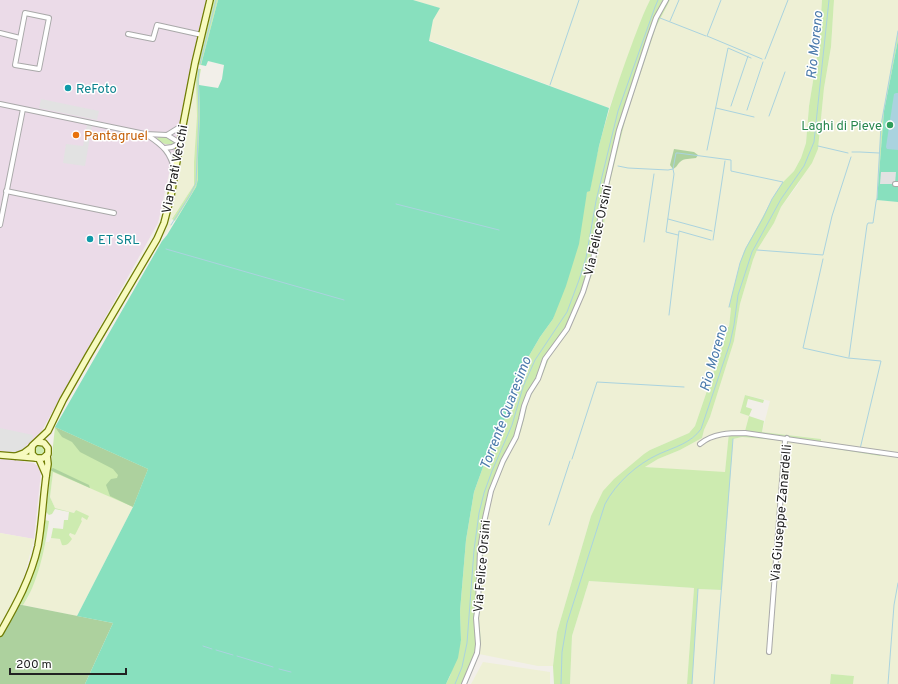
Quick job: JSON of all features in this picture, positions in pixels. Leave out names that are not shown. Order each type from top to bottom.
[{"type":"main road","name":"Via Prati Vecchi","points":[[14,457],[24,453],[32,447],[48,431],[63,400],[157,239],[167,212],[183,125],[210,0]]},
{"type":"main road","name":"Via Prati Vecchi","points":[[0,633],[24,588],[34,562],[38,545],[48,464],[48,431]]},
{"type":"main road","points":[[37,442],[47,445]]},
{"type":"main road","points":[[32,447],[32,454],[37,459],[46,475]]},
{"type":"main road","points":[[0,455],[37,459],[43,458],[47,455]]},
{"type":"street","name":"Via Felice Orsini","points":[[464,684],[477,653],[478,644],[476,618],[478,605],[480,550],[491,491],[503,461],[516,437],[529,393],[538,379],[545,359],[567,329],[583,292],[593,260],[605,190],[619,130],[656,18],[666,0]]},
{"type":"street","points":[[25,13],[49,18],[39,69],[15,65],[20,38],[25,13]]},
{"type":"street","points":[[128,34],[154,39],[157,25],[202,35]]},
{"type":"street","points":[[0,33],[20,38]]},
{"type":"street","points":[[0,104],[145,134],[167,135],[180,143]]},
{"type":"street","points":[[0,225],[24,109]]},
{"type":"street","points":[[167,135],[183,125]]},
{"type":"street","points":[[145,134],[165,148],[172,160],[175,172]]},
{"type":"street","points":[[165,148],[172,147],[180,143]]},
{"type":"street","points":[[6,191],[114,213]]},
{"type":"street","points":[[700,444],[709,438],[730,433],[746,433],[787,438]]},
{"type":"street","name":"Via Giuseppe Zanardelli","points":[[769,652],[785,441],[787,438],[898,455]]},
{"type":"shaded area","points":[[0,0],[208,0],[158,223],[40,434],[22,452],[24,462],[33,463],[38,466],[41,472],[34,539],[0,533]]},
{"type":"shaded area","points":[[41,99],[99,111],[97,120],[39,108]]},
{"type":"shaded area","points":[[87,125],[92,125],[85,166],[63,163],[66,144],[83,146]]},
{"type":"shaded area","points":[[881,172],[896,172],[895,184],[880,184]]},
{"type":"shaded area","points":[[0,428],[33,435],[32,441],[27,443],[23,451],[18,450],[17,453],[0,450]]},
{"type":"green space","points":[[214,0],[218,0],[201,65],[199,65],[199,61]]},
{"type":"green space","points":[[218,0],[413,0],[440,8],[433,20],[429,41],[609,108],[599,146],[590,191],[587,192],[579,244],[566,286],[553,319],[540,337],[526,361],[515,385],[504,421],[483,467],[474,492],[466,540],[460,611],[461,640],[458,658],[446,684],[85,684],[113,623],[77,616],[133,507],[148,469],[55,427],[162,241],[196,187],[198,180],[200,116],[199,85],[218,88],[222,79],[224,65],[208,61],[206,66],[201,65]]},
{"type":"green space","points":[[413,0],[650,0],[609,108],[429,40],[433,20],[439,8]]},
{"type":"green space","points":[[650,0],[670,0],[656,27],[626,117],[608,190],[604,225],[593,272],[568,332],[550,356],[543,374],[529,399],[521,431],[504,466],[491,498],[484,544],[479,618],[481,643],[475,665],[466,684],[446,684],[450,676],[461,640],[460,611],[466,540],[474,492],[506,414],[515,385],[526,361],[540,337],[553,319],[587,192],[590,190],[596,158],[609,110],[619,79]]},
{"type":"green space","points":[[669,0],[822,0],[819,44],[809,106],[806,143],[801,158],[794,171],[783,182],[775,194],[744,251],[729,307],[731,308],[729,327],[727,327],[726,335],[695,426],[689,433],[650,450],[591,516],[557,632],[553,666],[538,666],[479,654],[481,643],[479,618],[484,544],[491,498],[504,466],[521,431],[529,399],[543,374],[550,356],[568,332],[593,272],[604,225],[608,190],[626,117],[656,27]]},
{"type":"green space","points":[[822,0],[834,0],[831,47],[824,88],[818,149],[812,163],[781,207],[774,223],[757,250],[740,304],[734,341],[702,438],[680,450],[658,459],[645,467],[725,472],[729,432],[745,431],[749,416],[764,421],[762,432],[821,439],[821,444],[882,453],[880,456],[785,441],[742,437],[733,439],[722,590],[698,589],[692,684],[687,684],[694,588],[589,581],[572,636],[570,684],[554,684],[553,666],[557,632],[591,516],[603,491],[614,479],[644,454],[689,433],[695,426],[726,335],[727,327],[729,327],[731,308],[729,307],[744,251],[775,194],[783,182],[794,171],[801,158],[806,143],[809,106],[819,44]]},
{"type":"green space","points":[[834,0],[898,0],[898,31],[883,112],[879,200],[898,202],[898,684],[853,684],[854,676],[831,674],[830,684],[692,684],[698,589],[722,590],[733,439],[742,437],[785,441],[879,456],[821,444],[821,439],[762,432],[770,401],[745,395],[740,413],[749,416],[745,431],[729,432],[725,473],[645,467],[658,459],[680,450],[702,438],[734,341],[740,304],[757,250],[774,223],[781,207],[797,186],[818,149],[824,88],[831,47]]},
{"type":"green space","points":[[898,31],[898,40],[884,111],[877,200],[881,125]]},
{"type":"green space","name":"Laghi di Pieve","points":[[898,40],[898,202],[877,200],[884,111]]},
{"type":"green space","points":[[197,69],[197,116],[194,185],[169,223],[172,225],[164,235],[164,229],[171,211]]},
{"type":"green space","points":[[198,69],[201,69],[199,80],[199,180],[175,221],[172,219],[194,185],[197,116],[196,80]]},
{"type":"green space","points":[[167,136],[176,142],[174,144],[166,144],[157,139],[158,137]]},
{"type":"green space","points":[[674,149],[694,152],[698,155],[696,158],[685,159],[673,169],[670,165]]},
{"type":"green space","points":[[745,395],[764,400],[763,403],[748,399],[746,407],[752,409],[749,416],[740,413]]},
{"type":"green space","points":[[55,427],[148,469],[133,507],[53,472],[50,497],[55,508],[74,513],[76,510],[89,516],[87,520],[82,517],[82,521],[75,535],[70,533],[69,535],[72,539],[65,545],[62,545],[60,539],[51,538],[53,528],[63,529],[64,520],[68,520],[69,512],[55,509],[52,514],[49,515],[46,512]]},
{"type":"green space","points":[[55,427],[148,469],[133,507],[110,496],[106,485],[111,479],[117,478],[118,475],[113,469],[80,452],[72,442],[62,437]]},
{"type":"green space","points":[[40,444],[44,446],[46,450],[44,454],[40,456],[36,454],[34,450],[36,446]]},
{"type":"green space","points":[[53,468],[89,485],[90,488],[50,470]]},
{"type":"green space","points":[[53,471],[133,507],[77,616],[23,605],[28,598],[34,582],[46,542],[49,542],[51,538],[60,539],[71,533],[75,535],[82,517],[89,517],[76,510],[74,513],[55,508],[50,497]]},
{"type":"green space","points":[[45,520],[49,521],[37,576],[23,605],[18,604],[24,594],[32,574]]},
{"type":"green space","points":[[0,533],[34,539],[19,594],[0,625]]},
{"type":"green space","points":[[589,581],[694,588],[687,684],[570,684],[572,636]]},
{"type":"green space","points":[[17,604],[113,623],[85,684],[0,684],[0,633]]},
{"type":"green space","points":[[483,662],[550,672],[550,684],[471,684]]},
{"type":"green space","points":[[831,674],[854,676],[853,684],[830,684]]},
{"type":"water","points":[[898,93],[898,150],[887,149],[886,147],[894,94]]},
{"type":"waterway","points":[[200,64],[216,0]]},
{"type":"waterway","points":[[550,85],[579,0]]},
{"type":"waterway","name":"Torrente Quaresimo","points":[[455,684],[462,667],[467,643],[474,550],[479,513],[484,493],[512,425],[523,387],[535,360],[567,312],[579,280],[586,258],[596,201],[618,111],[658,0]]},
{"type":"waterway","points":[[670,21],[679,0]]},
{"type":"waterway","points":[[721,0],[707,36],[762,59]]},
{"type":"waterway","points":[[765,59],[788,0]]},
{"type":"waterway","name":"Rio Moreno","points":[[561,684],[562,652],[567,623],[605,504],[615,489],[635,469],[651,458],[688,441],[701,429],[730,343],[738,295],[752,252],[781,199],[804,166],[814,142],[829,0]]},
{"type":"waterway","points":[[660,18],[706,36]]},
{"type":"waterway","points":[[849,357],[867,225],[868,223],[873,223],[877,198],[881,125],[898,31]]},
{"type":"waterway","points":[[707,150],[728,48],[751,58]]},
{"type":"waterway","points":[[731,106],[748,56]]},
{"type":"waterway","points":[[747,110],[763,62]]},
{"type":"waterway","points":[[171,225],[196,183],[199,115],[199,69]]},
{"type":"waterway","points":[[769,116],[785,72]]},
{"type":"waterway","points":[[716,108],[754,117]]},
{"type":"waterway","points":[[818,146],[848,153]]},
{"type":"waterway","points":[[852,152],[879,153]]},
{"type":"waterway","points":[[618,166],[628,168],[673,169],[676,153],[678,153],[731,160],[731,171],[783,182],[772,199],[746,248],[740,263],[729,307]]},
{"type":"waterway","points":[[757,250],[823,255],[832,216],[851,157]]},
{"type":"waterway","points":[[713,240],[725,161]]},
{"type":"waterway","points":[[673,169],[674,174],[666,232],[678,235]]},
{"type":"waterway","points":[[644,242],[654,174]]},
{"type":"waterway","points":[[396,204],[499,230]]},
{"type":"waterway","points":[[668,219],[712,231]]},
{"type":"waterway","points":[[669,315],[679,231],[711,240]]},
{"type":"waterway","points":[[166,249],[344,300]]},
{"type":"waterway","points":[[823,259],[803,348],[848,358],[881,361],[860,449]]},
{"type":"waterway","points":[[572,459],[597,382],[684,387]]},
{"type":"waterway","points":[[714,684],[733,439]]},
{"type":"waterway","points":[[549,525],[570,461]]},
{"type":"waterway","points":[[888,684],[894,605],[898,583]]},
{"type":"waterway","points":[[692,684],[698,589]]},
{"type":"waterway","points":[[203,646],[212,649]]},
{"type":"waterway","points":[[216,650],[233,655]]},
{"type":"waterway","points":[[237,656],[273,667]]},
{"type":"waterway","points":[[279,669],[291,672]]},
{"type":"place","name":"ReFoto","points":[[68,88]]},
{"type":"place","name":"Laghi di Pieve","points":[[890,125]]},
{"type":"place","name":"Pantagruel","points":[[76,135]]},
{"type":"place","name":"ET SRL","points":[[90,239]]}]
